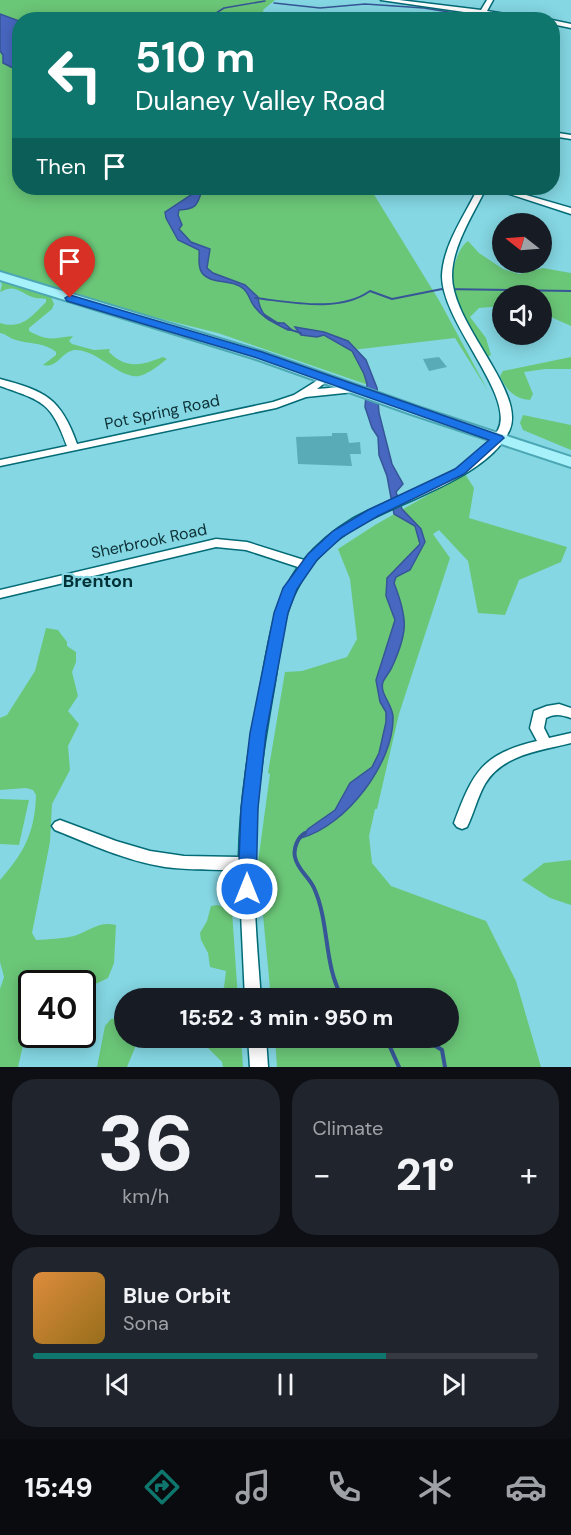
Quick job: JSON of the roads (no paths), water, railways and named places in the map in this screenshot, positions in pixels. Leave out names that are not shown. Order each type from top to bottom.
[{"type":"main road","points":[[0,276],[223,344],[326,378],[382,400],[571,462]]},
{"type":"street","points":[[384,0],[489,12]]},
{"type":"street","points":[[483,11],[490,0]]},
{"type":"street","points":[[253,988],[247,864],[249,808],[255,757],[279,622],[290,588],[306,565],[338,534],[466,467],[498,438],[506,425],[507,405],[457,319],[448,289],[451,258],[479,195]]},
{"type":"street","points":[[518,195],[571,211]]},
{"type":"street","name":"Pot Spring Road","points":[[0,464],[276,405],[298,397],[326,378]]},
{"type":"street","points":[[0,382],[33,394],[52,405],[73,448]]},
{"type":"street","points":[[298,397],[322,391],[360,391]]},
{"type":"street","name":"Sherbrook Road","points":[[0,594],[216,543],[254,547],[306,565]]},
{"type":"street","points":[[545,743],[537,728],[539,715],[552,709],[571,713]]},
{"type":"street","points":[[462,823],[476,784],[492,764],[506,755],[571,738]]},
{"type":"street","points":[[60,826],[152,858],[247,864]]},
{"type":"street","points":[[257,1048],[259,1067]]},
{"type":"water","points":[[0,14],[12,18],[12,68],[3,63],[3,55],[0,51]]},
{"type":"water","points":[[191,195],[200,195],[194,207],[179,210],[178,215],[182,225],[179,229],[191,242],[210,249],[207,268],[213,273],[245,285],[258,297],[260,308],[269,319],[284,323],[292,330],[278,325],[261,314],[241,287],[206,277],[200,267],[199,250],[178,240],[165,212]]},
{"type":"water","points":[[295,327],[324,332],[348,341],[366,360],[377,388],[379,413],[392,464],[403,484],[396,492],[402,509],[421,529],[425,542],[410,570],[396,577],[394,583],[402,606],[404,625],[401,644],[382,686],[393,717],[391,735],[385,754],[376,772],[350,807],[318,831],[301,838],[308,829],[335,810],[350,783],[372,767],[379,753],[386,712],[380,702],[376,680],[395,620],[386,596],[387,578],[420,544],[415,526],[394,514],[387,476],[379,455],[378,437],[372,428],[365,407],[367,384],[352,351],[324,335],[317,337],[301,335]]},
{"type":"waterway","points":[[218,12],[224,8],[265,1]]},
{"type":"waterway","points":[[274,3],[320,8],[365,4],[448,12]]},
{"type":"waterway","points":[[255,298],[329,304],[358,298],[370,291],[392,299],[442,289],[571,291]]},
{"type":"waterway","points":[[265,315],[279,324]]},
{"type":"waterway","points":[[288,329],[301,333]]},
{"type":"waterway","points":[[305,833],[297,843],[295,857],[314,888],[319,901],[332,972],[338,988]]},
{"type":"waterway","points":[[390,1048],[399,1067]]},
{"type":"waterway","points":[[439,1048],[442,1050],[445,1067]]},
{"type":"district","name":"Brenton","points":[[98,581]]}]
